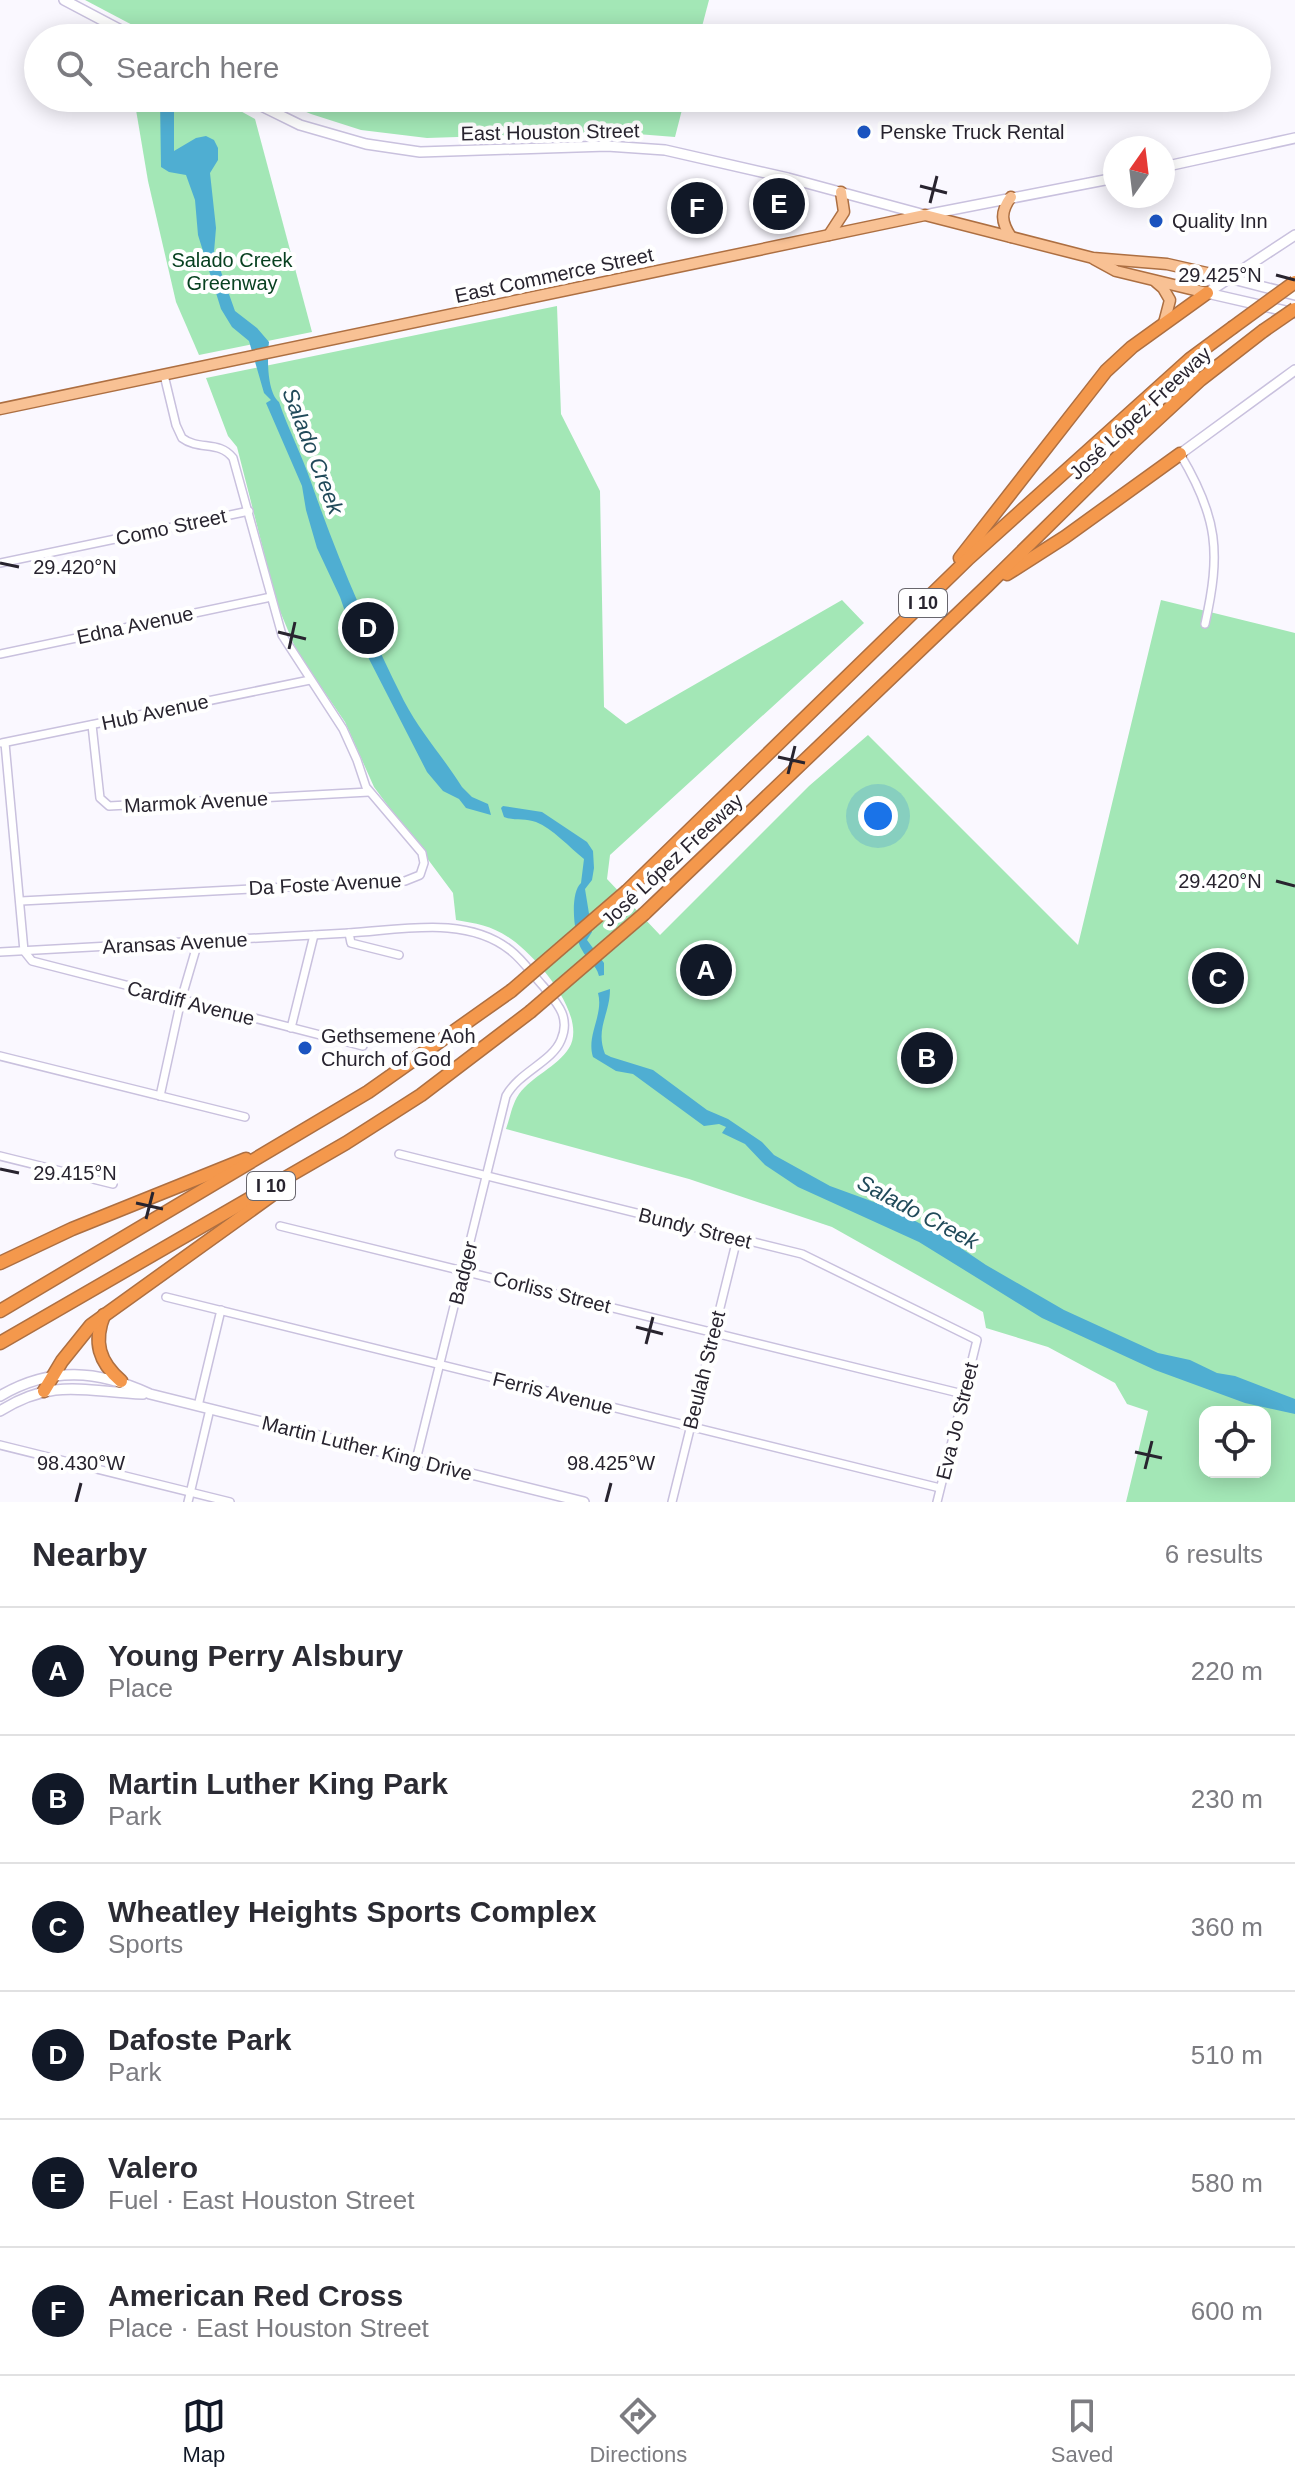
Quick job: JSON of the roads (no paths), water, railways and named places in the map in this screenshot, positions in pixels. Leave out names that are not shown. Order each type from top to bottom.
[{"type":"highway","name":"José López Freeway","points":[[0,1311],[368,1092],[511,991],[627,891],[1040,492],[1190,359],[1295,282]]},
{"type":"highway","points":[[930,597],[1106,371],[1132,347],[1207,293]]},
{"type":"highway","name":"José López Freeway","points":[[0,1343],[346,1143],[421,1095],[530,1012],[644,914],[1200,380],[1263,331],[1295,311]]},
{"type":"highway","points":[[987,586],[1065,537],[1180,454]]},
{"type":"highway","points":[[44,1391],[78,1339],[104,1315],[346,1143]]},
{"type":"highway","points":[[0,1263],[72,1229],[275,1148]]},
{"type":"highway","points":[[104,1315],[98,1335],[100,1353],[111,1372],[121,1381]]},
{"type":"main road","points":[[64,0],[109,24]]},
{"type":"main road","name":"East Houston Street","points":[[273,112],[330,136],[420,152],[571,146],[637,147],[699,157],[1093,258],[1167,264],[1295,295]]},
{"type":"main road","points":[[1175,164],[1295,138]]},
{"type":"main road","name":"East Commerce Street","points":[[0,409],[1103,180]]},
{"type":"main road","points":[[829,235],[844,212],[841,192]]},
{"type":"main road","points":[[1011,197],[1005,205],[1002,220],[1011,237]]},
{"type":"main road","points":[[1207,293],[1295,235]]},
{"type":"main road","name":"East Houston Street","points":[[1093,258],[1116,271],[1154,281],[1295,311]]},
{"type":"main road","points":[[1154,281],[1170,300],[1164,323]]},
{"type":"main road","points":[[1180,454],[1295,370]]},
{"type":"main road","name":"Martin Luther King Drive","points":[[0,1396],[53,1377],[82,1375],[121,1381],[150,1394]]},
{"type":"main road","name":"Martin Luther King Drive","points":[[0,1411],[15,1401],[44,1391],[76,1387],[150,1394],[584,1502]]},
{"type":"street","name":"Da Foste Avenue","points":[[21,901],[405,881],[416,877],[424,867],[422,853],[369,792],[349,741],[282,635],[237,467],[229,453],[218,446],[198,446],[182,438],[164,375]]},
{"type":"street","points":[[1180,454],[1201,489],[1216,545],[1212,593],[1205,624]]},
{"type":"street","name":"Como Street","points":[[0,563],[249,511]]},
{"type":"street","name":"Edna Avenue","points":[[0,654],[271,597]]},
{"type":"street","name":"Hub Avenue","points":[[2,743],[310,680]]},
{"type":"street","name":"Marmok Avenue","points":[[92,725],[100,798],[109,806],[369,792]]},
{"type":"street","points":[[2,743],[24,951]]},
{"type":"street","name":"Aransas Avenue","points":[[0,952],[468,929],[491,938],[514,954],[563,1013],[565,1026],[558,1047],[512,1087]]},
{"type":"street","points":[[349,933],[351,943],[399,955]]},
{"type":"street","points":[[291,1028],[314,935]]},
{"type":"street","points":[[160,1096],[181,1000],[198,942]]},
{"type":"street","name":"Cardiff Avenue","points":[[24,951],[32,961],[363,1046]]},
{"type":"street","points":[[0,1056],[245,1117]]},
{"type":"street","name":"Badger","points":[[416,1460],[504,1104],[512,1087]]},
{"type":"street","name":"Bundy Street","points":[[399,1154],[811,1257],[977,1340]]},
{"type":"street","points":[[0,1156],[113,1184]]},
{"type":"street","name":"Corliss Street","points":[[280,1226],[963,1394]]},
{"type":"street","name":"Beulah Street","points":[[672,1502],[737,1239]]},
{"type":"street","name":"Ferris Avenue","points":[[166,1297],[940,1488]]},
{"type":"street","points":[[198,1406],[221,1310]]},
{"type":"street","name":"Eva Jo Street","points":[[937,1502],[977,1340]]},
{"type":"street","points":[[188,1502],[210,1409]]},
{"type":"street","points":[[0,1445],[230,1502]]},
{"type":"water","points":[[160,112],[174,112],[174,151],[196,138],[206,136],[214,140],[218,160],[210,173],[216,228],[214,252],[235,311],[269,342],[268,365],[272,391],[342,565],[404,701],[462,787],[472,797],[488,804],[491,815],[466,808],[459,799],[443,791],[427,772],[369,659],[361,635],[349,623],[317,548],[302,486],[266,403],[271,400],[264,393],[249,341],[232,327],[221,309],[198,235],[195,200],[186,175],[161,167]]},
{"type":"water","points":[[503,806],[542,812],[587,842],[593,851],[592,880],[585,889],[592,932],[587,940],[604,963],[604,975],[599,976],[584,953],[575,926],[575,896],[581,883],[584,859],[542,825],[504,817]]},
{"type":"water","points":[[610,989],[602,1029],[605,1054],[653,1070],[707,1110],[728,1119],[762,1142],[774,1155],[830,1186],[893,1209],[1064,1310],[1158,1353],[1190,1360],[1217,1373],[1235,1376],[1295,1399],[1295,1414],[1271,1409],[1271,1406],[1245,1403],[1155,1370],[1042,1318],[919,1242],[798,1187],[765,1165],[745,1144],[722,1133],[726,1127],[719,1124],[704,1126],[633,1074],[616,1071],[593,1057],[591,1049],[599,1009],[598,993]]},
{"type":"place","name":"Penske Truck Rental","points":[[864,132]]},
{"type":"place","name":"Valero","points":[[779,204]]},
{"type":"place","name":"American Red Cross","points":[[697,208]]},
{"type":"place","name":"Quality Inn","points":[[1156,221]]},
{"type":"place","name":"Dafoste Park","points":[[368,628]]},
{"type":"place","name":"Young Perry Alsbury","points":[[706,970]]},
{"type":"place","name":"Wheatley Heights Sports Complex","points":[[1218,978]]},
{"type":"place","name":"Gethsemene Aoh Church of God","points":[[305,1048]]},
{"type":"place","name":"Martin Luther King Park","points":[[927,1058]]},
{"type":"park label","name":"Salado Creek Greenway","points":[[232,272]]},
{"type":"water label","name":"Salado Creek","points":[[313,451]]},
{"type":"water label","name":"Salado Creek","points":[[918,1212]]}]
